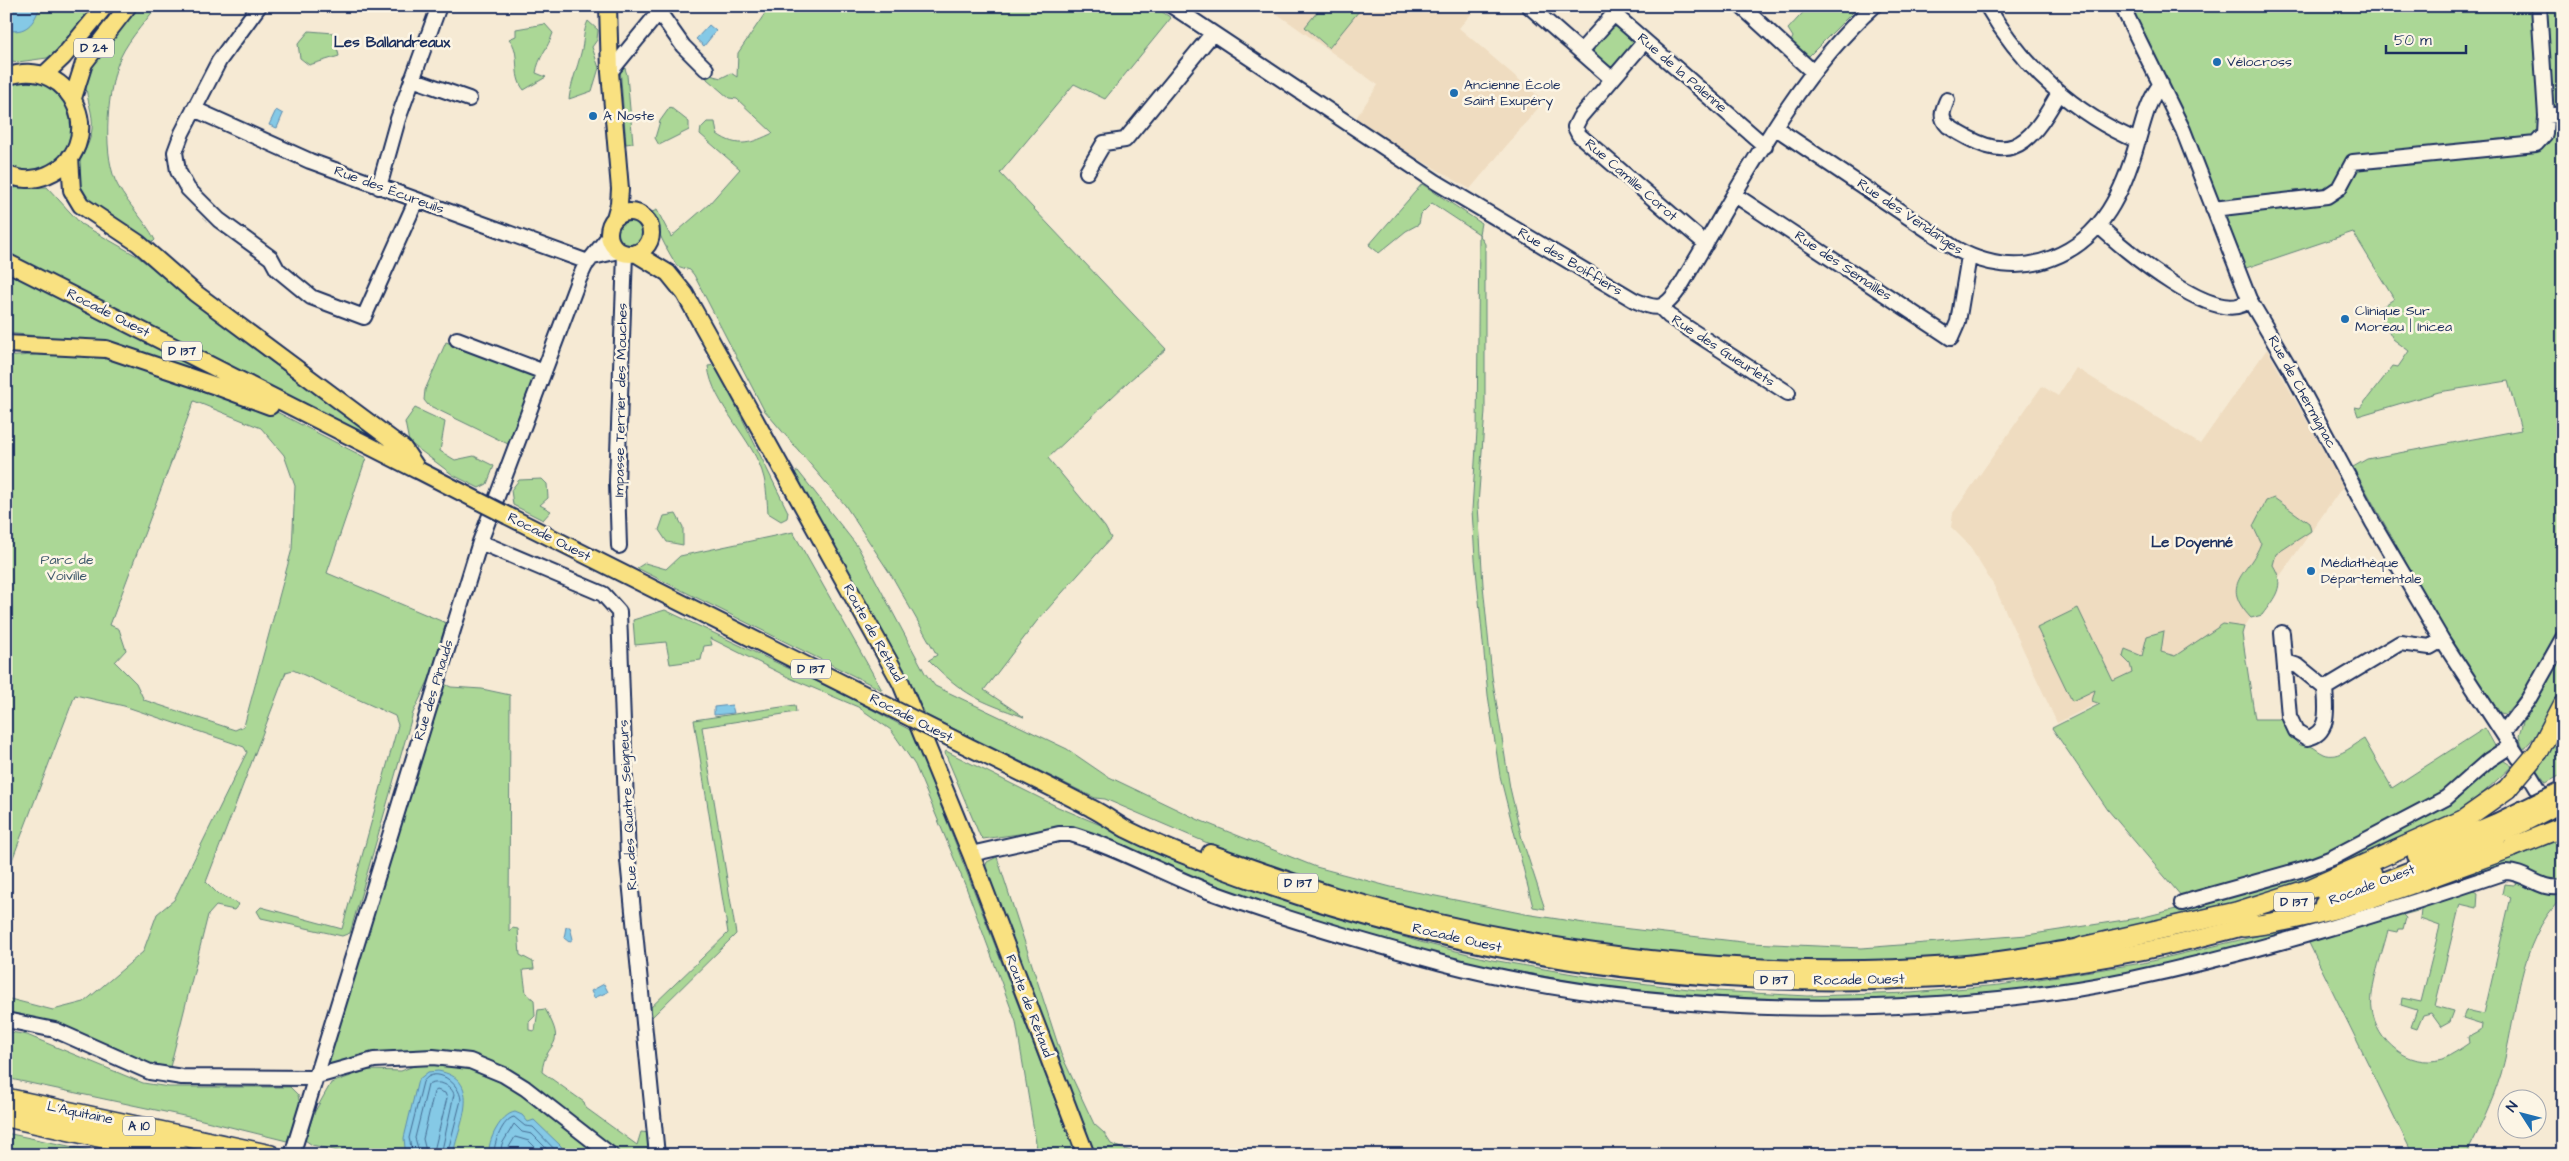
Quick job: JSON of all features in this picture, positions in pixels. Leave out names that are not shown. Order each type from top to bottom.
[{"type":"highway","points":[[2082,947],[2236,912],[2312,888],[2463,820],[2507,789],[2539,750],[2563,705]]},
{"type":"highway","points":[[2243,927],[2283,923],[2410,884],[2504,834],[2563,828]]},
{"type":"highway","name":"L'Aquitaine","points":[[6,1098],[271,1155]]},
{"type":"highway","name":"L'Aquitaine","points":[[6,1117],[181,1155]]},
{"type":"main road","name":"D 24","points":[[44,75],[63,57],[105,6]]},
{"type":"main road","name":"D 24","points":[[73,98],[84,63],[128,6]]},
{"type":"main road","points":[[608,6],[610,72],[620,199],[615,218],[609,228],[609,236],[611,243],[626,253],[668,273]]},
{"type":"main road","points":[[6,174],[23,179],[44,176],[54,172],[70,157],[78,144],[81,128],[79,113],[73,98],[61,84],[44,75],[30,72],[9,73]]},
{"type":"main road","points":[[70,157],[72,190],[81,205],[138,243],[195,293],[403,448],[418,470]]},
{"type":"main road","points":[[619,169],[628,199],[635,212],[647,220],[651,231],[651,238],[668,273]]},
{"type":"main road","points":[[615,218],[622,212],[635,212]]},
{"type":"main road","points":[[626,253],[645,248],[651,238]]},
{"type":"main road","name":"Rocade Ouest","points":[[6,262],[728,628],[1094,809],[1127,829],[1198,861],[1326,906],[1480,944],[1548,958],[1646,971],[1777,981],[1922,979],[2053,966],[2148,949],[2243,927]]},
{"type":"main road","name":"Route de Rétaud","points":[[668,273],[685,294],[901,683],[971,854],[1086,1155]]},
{"type":"main road","name":"D 137","points":[[6,344],[88,347],[126,354],[242,395],[311,424],[358,440]]},
{"type":"main road","name":"Rocade Ouest","points":[[1094,809],[1217,856],[1356,902],[1507,938],[1626,957],[1718,966],[1792,970],[1952,965],[2022,957],[2159,936],[2236,919],[2298,901],[2404,862],[2504,834],[2562,795]]},
{"type":"street","points":[[259,6],[232,40],[194,109],[175,152],[176,166],[182,181],[219,220],[271,258],[277,269],[312,297],[364,317],[416,201]]},
{"type":"street","points":[[379,187],[412,80],[439,6]]},
{"type":"street","name":"Rue des Boiffiers","points":[[1172,6],[1436,182],[1634,300],[1654,308],[1660,307]]},
{"type":"street","points":[[1529,6],[1612,79]]},
{"type":"street","points":[[1741,6],[1813,72]]},
{"type":"street","points":[[1660,307],[1670,301],[1776,128],[1813,72],[1835,44],[1874,6]]},
{"type":"street","points":[[1987,6],[2011,44],[2059,93],[2090,115],[2138,141]]},
{"type":"street","name":"Rue de Chermignac","points":[[2122,6],[2183,130],[2249,300],[2301,389],[2372,523],[2442,640],[2519,758]]},
{"type":"street","points":[[2213,209],[2327,196],[2339,188],[2353,162],[2536,144],[2545,134],[2546,116],[2539,6]]},
{"type":"street","points":[[610,72],[658,12],[683,46],[706,69]]},
{"type":"street","name":"Rue de la Palenne","points":[[1581,51],[1614,14],[1765,146]]},
{"type":"street","points":[[1087,172],[1104,143],[1125,140],[1212,34]]},
{"type":"street","name":"Rue Camille Corot","points":[[1645,41],[1580,117],[1576,123],[1576,131],[1706,244]]},
{"type":"street","points":[[412,80],[469,99]]},
{"type":"street","name":"Rue des Vendanges","points":[[1776,128],[1969,256],[1982,261],[2009,265],[2043,262],[2077,246],[2098,226],[2121,188],[2149,104],[2161,84]]},
{"type":"street","points":[[1947,100],[1942,118],[1948,126],[1990,148],[2005,150],[2024,142],[2032,134],[2059,93]]},
{"type":"street","name":"Rue des Écureuils","points":[[194,109],[310,161],[416,201],[590,260]]},
{"type":"street","points":[[2546,116],[2563,114]]},
{"type":"street","name":"Rue des Semailles","points":[[1735,195],[1951,338],[1958,322],[1969,256]]},
{"type":"street","points":[[2098,226],[2147,267],[2192,294],[2232,307],[2245,304],[2249,300]]},
{"type":"street","name":"Rue des Pinauds","points":[[292,1155],[480,542],[578,281],[590,260],[609,236]]},
{"type":"street","points":[[590,260],[626,253]]},
{"type":"street","name":"Impasse Terrier des Mouches","points":[[619,546],[617,483],[626,253]]},
{"type":"street","name":"Rue des Gueurlets","points":[[1660,307],[1669,316],[1788,393]]},
{"type":"street","points":[[457,339],[544,372]]},
{"type":"street","name":"Rue des Quatre Seigneurs","points":[[480,542],[603,594],[619,612],[621,620],[628,860],[657,1155]]},
{"type":"street","points":[[2282,633],[2286,662],[2289,716],[2292,725],[2302,736],[2312,737],[2324,725],[2326,712],[2325,688],[2298,666],[2286,662]]},
{"type":"street","points":[[2503,733],[2528,700],[2563,638]]},
{"type":"street","points":[[2325,688],[2400,643],[2430,647],[2442,640]]},
{"type":"street","points":[[2182,903],[2303,870],[2332,858],[2446,798],[2489,760],[2512,745]]},
{"type":"street","points":[[2529,774],[2563,828]]},
{"type":"street","points":[[971,854],[1058,834],[1071,834],[1210,891],[1445,964],[1615,996],[1689,1004],[1773,1008],[1943,1004],[2076,988],[2187,966],[2318,931],[2505,872],[2520,873],[2550,888],[2563,886]]},
{"type":"street","points":[[6,1020],[55,1030],[150,1072],[182,1077],[310,1078],[374,1060],[433,1057],[470,1061],[504,1075],[525,1088],[611,1155]]},
{"type":"shaded area","name":"Ancienne École Saint Exupéry","points":[[1266,6],[1478,6],[1459,28],[1544,101],[1470,189],[1354,121],[1378,85]]},
{"type":"shaded area","points":[[2267,349],[2343,486],[2240,633],[2057,723],[1994,586],[1968,544],[1951,527],[1953,513],[2042,386],[2058,396],[2076,368],[2200,444]]},
{"type":"green space","points":[[6,6],[95,6],[56,52],[47,58],[18,62],[6,60]]},
{"type":"green space","points":[[138,6],[157,6],[129,42],[117,66],[109,110],[108,144],[113,174],[118,186],[151,233],[155,240],[153,242],[98,210],[86,200],[76,179],[78,166],[89,142],[92,129],[92,117],[86,90],[88,74],[99,54]]},
{"type":"green space","points":[[770,6],[1154,6],[1171,18],[1105,99],[1074,84],[1000,173],[1166,349],[1129,381],[1048,458],[1105,527],[1111,538],[1037,621],[984,690],[1024,717],[972,696],[929,660],[937,655],[893,578],[845,505],[764,410],[694,275],[690,270],[677,266],[656,226],[652,212],[657,210],[671,237],[709,204],[740,169],[700,134],[701,128],[707,122],[715,122],[717,134],[738,143],[752,142],[773,133],[737,99],[729,98],[707,79],[706,74],[721,78],[731,73],[737,77],[738,53]]},
{"type":"green space","points":[[1322,6],[1363,6],[1329,48],[1305,27]]},
{"type":"green space","points":[[1809,6],[1859,6],[1809,56],[1790,44],[1793,37],[1788,29]]},
{"type":"green space","points":[[2122,6],[2563,6],[2563,614],[2560,625],[2539,667],[2505,714],[2496,712],[2457,655],[2353,467],[2367,459],[2521,430],[2508,381],[2439,392],[2358,416],[2355,407],[2360,408],[2393,366],[2398,367],[2409,351],[2393,339],[2377,310],[2394,299],[2353,232],[2243,269]]},
{"type":"green space","points":[[588,21],[598,30],[597,40],[592,47],[599,68],[592,91],[569,99],[582,49],[585,29]]},
{"type":"green space","points":[[545,24],[553,33],[536,73],[546,77],[524,90],[518,78],[515,51],[509,39],[516,36],[516,29]]},
{"type":"green space","points":[[1620,26],[1630,33],[1634,43],[1631,51],[1616,67],[1606,66],[1593,54],[1594,49],[1606,32]]},
{"type":"green space","points":[[309,31],[334,33],[339,56],[309,65],[300,58],[298,44]]},
{"type":"green space","points":[[624,65],[627,75],[633,143],[626,144],[620,67]]},
{"type":"green space","points":[[27,79],[46,83],[56,88],[68,103],[73,119],[72,135],[66,150],[55,161],[42,169],[25,170],[6,165],[6,86]]},
{"type":"green space","points":[[670,107],[689,122],[689,130],[659,145],[655,138],[660,121]]},
{"type":"green space","points":[[1422,184],[1481,223],[1479,234],[1432,203],[1421,214],[1419,224],[1406,231],[1379,253],[1369,245]]},
{"type":"green space","points":[[47,187],[81,224],[137,256],[270,361],[377,436],[375,438],[111,343],[6,333],[6,188]]},
{"type":"green space","points":[[629,217],[635,218],[640,222],[644,227],[644,239],[640,244],[635,248],[629,249],[623,248],[618,244],[614,239],[613,233],[614,227],[618,222],[623,218]]},
{"type":"green space","points":[[1479,234],[1485,244],[1485,411],[1478,505],[1483,585],[1492,676],[1510,788],[1522,839],[1545,909],[1533,907],[1500,776],[1488,695],[1472,510],[1477,431]]},
{"type":"green space","points":[[446,342],[534,373],[536,377],[511,443],[508,444],[428,405],[424,400],[425,390]]},
{"type":"green space","name":"Parc de Voiville","points":[[94,353],[265,406],[366,458],[327,573],[446,623],[430,677],[413,713],[350,933],[342,936],[261,918],[257,911],[261,907],[342,929],[398,725],[395,716],[293,670],[286,672],[206,882],[218,894],[239,904],[234,910],[216,906],[208,915],[170,1067],[160,1069],[6,1015],[6,998],[53,1010],[84,1002],[143,952],[157,914],[174,900],[247,752],[244,747],[124,706],[75,695],[6,876],[6,357]],"holes":[[[194,401],[261,428],[284,455],[295,486],[292,549],[244,726],[235,730],[144,700],[136,683],[115,662],[126,650],[119,629],[110,625]]]},
{"type":"green space","points":[[716,365],[788,512],[787,518],[781,521],[768,513],[765,482],[759,464],[717,395],[708,366]]},
{"type":"green space","points":[[415,408],[445,422],[440,451],[455,460],[474,456],[494,466],[487,484],[479,488],[453,475],[409,442],[405,422]]},
{"type":"green space","points":[[798,471],[858,547],[925,673],[935,686],[1067,749],[1105,775],[1199,820],[1316,867],[1391,887],[1525,914],[1604,926],[1751,943],[1862,948],[2027,935],[2144,917],[2252,890],[2432,813],[2469,788],[2501,759],[2512,766],[2484,792],[2459,811],[2366,856],[2262,898],[2146,928],[2000,953],[1924,960],[1778,963],[1571,944],[1379,904],[1254,863],[1105,799],[1095,798],[926,715],[794,473]]},
{"type":"green space","points":[[542,479],[547,484],[548,498],[540,505],[551,511],[543,520],[513,505],[511,490],[519,480]]},
{"type":"green space","points":[[2274,498],[2309,523],[2311,531],[2276,554],[2273,565],[2277,572],[2279,585],[2275,597],[2262,615],[2251,618],[2241,606],[2236,587],[2261,543],[2253,526],[2266,501]]},
{"type":"green space","points":[[676,514],[683,527],[683,545],[667,542],[659,530],[664,516]]},
{"type":"green space","points":[[793,532],[882,690],[637,568],[645,563],[666,569],[680,556]]},
{"type":"green space","points":[[2078,608],[2113,681],[2132,672],[2130,664],[2123,657],[2125,649],[2142,656],[2147,636],[2164,631],[2161,652],[2175,656],[2223,624],[2244,627],[2242,634],[2255,719],[2282,719],[2289,735],[2299,745],[2311,746],[2329,755],[2340,753],[2364,739],[2392,788],[2485,728],[2495,746],[2458,783],[2320,858],[2182,897],[2108,810],[2052,728],[2100,704],[2092,701],[2095,690],[2072,701],[2037,628]]},
{"type":"green space","points":[[665,610],[843,694],[912,731],[1072,1144],[1073,1155],[1038,1155],[1016,1022],[966,887],[915,765],[891,730],[858,707],[792,679],[710,638],[712,645],[704,646],[701,660],[670,664],[666,642],[635,645],[633,620]]},
{"type":"green space","points":[[2563,648],[2563,684],[2535,736],[2523,750],[2519,736],[2523,722],[2539,698]]},
{"type":"green space","points":[[442,683],[451,687],[482,689],[510,695],[509,932],[512,928],[518,929],[520,955],[533,962],[534,969],[523,970],[526,993],[534,1000],[535,1016],[529,1022],[529,1030],[535,1031],[538,1010],[545,1009],[555,1032],[554,1044],[547,1054],[542,1072],[584,1102],[586,1108],[637,1145],[641,1132],[650,1133],[653,1155],[622,1155],[520,1081],[457,1053],[380,1055],[334,1065],[329,1063],[328,1059]]},
{"type":"green space","points":[[795,705],[796,712],[702,727],[736,934],[649,1020],[647,1011],[728,933],[694,720]]},
{"type":"green space","points":[[2563,714],[2563,774],[2546,783],[2533,765]]},
{"type":"green space","points":[[946,751],[1058,807],[1200,867],[1298,905],[1420,942],[1492,960],[1591,977],[1697,990],[1808,996],[1911,993],[2000,985],[2143,963],[2269,933],[2375,901],[2559,835],[2563,841],[2563,882],[2555,884],[2514,867],[2363,914],[2215,953],[2105,978],[1930,1001],[1847,1004],[1636,993],[1459,961],[1417,948],[1404,947],[1294,914],[1186,877],[1087,832],[1069,827],[983,839],[980,836],[945,753]]},
{"type":"green space","points":[[997,857],[1061,1054],[1094,1124],[1104,1133],[1111,1144],[1149,1155],[1095,1155],[1090,1148],[984,871],[987,862]]},
{"type":"green space","points":[[2521,881],[2546,893],[2563,893],[2563,897],[2548,915],[2536,935],[2527,957],[2507,1051],[2494,1095],[2466,1155],[2413,1155],[2308,941],[2471,889],[2478,893],[2477,908],[2460,904],[2435,1006],[2454,1011],[2450,1022],[2441,1027],[2431,1013],[2423,1015],[2417,1029],[2411,1027],[2417,1010],[2401,1005],[2402,998],[2421,1002],[2440,926],[2420,919],[2421,910],[2403,915],[2406,918],[2403,929],[2399,929],[2398,932],[2388,930],[2374,980],[2372,1009],[2380,1032],[2387,1042],[2406,1056],[2418,1060],[2442,1059],[2469,1043],[2468,1037],[2481,1030],[2482,1024],[2463,1018],[2466,1010],[2484,1014],[2511,897],[2502,894],[2504,884],[2514,885]]},
{"type":"green space","points":[[6,1031],[27,1035],[143,1083],[169,1087],[290,1087],[298,1095],[300,1105],[287,1141],[198,1119],[6,1078]]},
{"type":"green space","points":[[421,1063],[473,1066],[518,1090],[605,1155],[355,1155],[312,1145],[305,1140],[314,1113],[331,1083],[368,1070],[401,1071]]},
{"type":"green space","points":[[6,1133],[112,1155],[6,1155]]},
{"type":"water","points":[[6,6],[40,6],[32,23],[24,29],[13,31],[6,30]]},
{"type":"water","points":[[709,25],[716,31],[704,46],[696,39]]},
{"type":"water","points":[[276,110],[283,114],[277,128],[269,125]]},
{"type":"water","points":[[732,705],[734,713],[714,715],[714,707]]},
{"type":"water","points":[[566,927],[570,927],[573,939],[569,942],[564,938]]},
{"type":"water","points":[[604,984],[608,992],[594,998],[591,991]]},
{"type":"water","points":[[438,1071],[452,1075],[460,1082],[464,1092],[464,1114],[454,1150],[451,1155],[408,1153],[405,1148],[404,1138],[418,1080],[428,1072]]},
{"type":"water","points":[[515,1112],[522,1115],[528,1122],[534,1120],[561,1146],[566,1155],[489,1155],[490,1143],[496,1129],[505,1118]]},
{"type":"place","name":"Vélocross","points":[[2217,62]]},
{"type":"place","name":"Ancienne École Saint Exupéry","points":[[1454,93]]},
{"type":"place","name":"A Noste","points":[[593,116]]},
{"type":"place","name":"Clinique Sur Moreau | Inicea","points":[[2345,319]]},
{"type":"place","name":"Médiathèque Départementale","points":[[2311,571]]},
{"type":"district","name":"Les Ballandreaux","points":[[392,42]]},
{"type":"district","name":"Le Doyenné","points":[[2192,542]]}]
